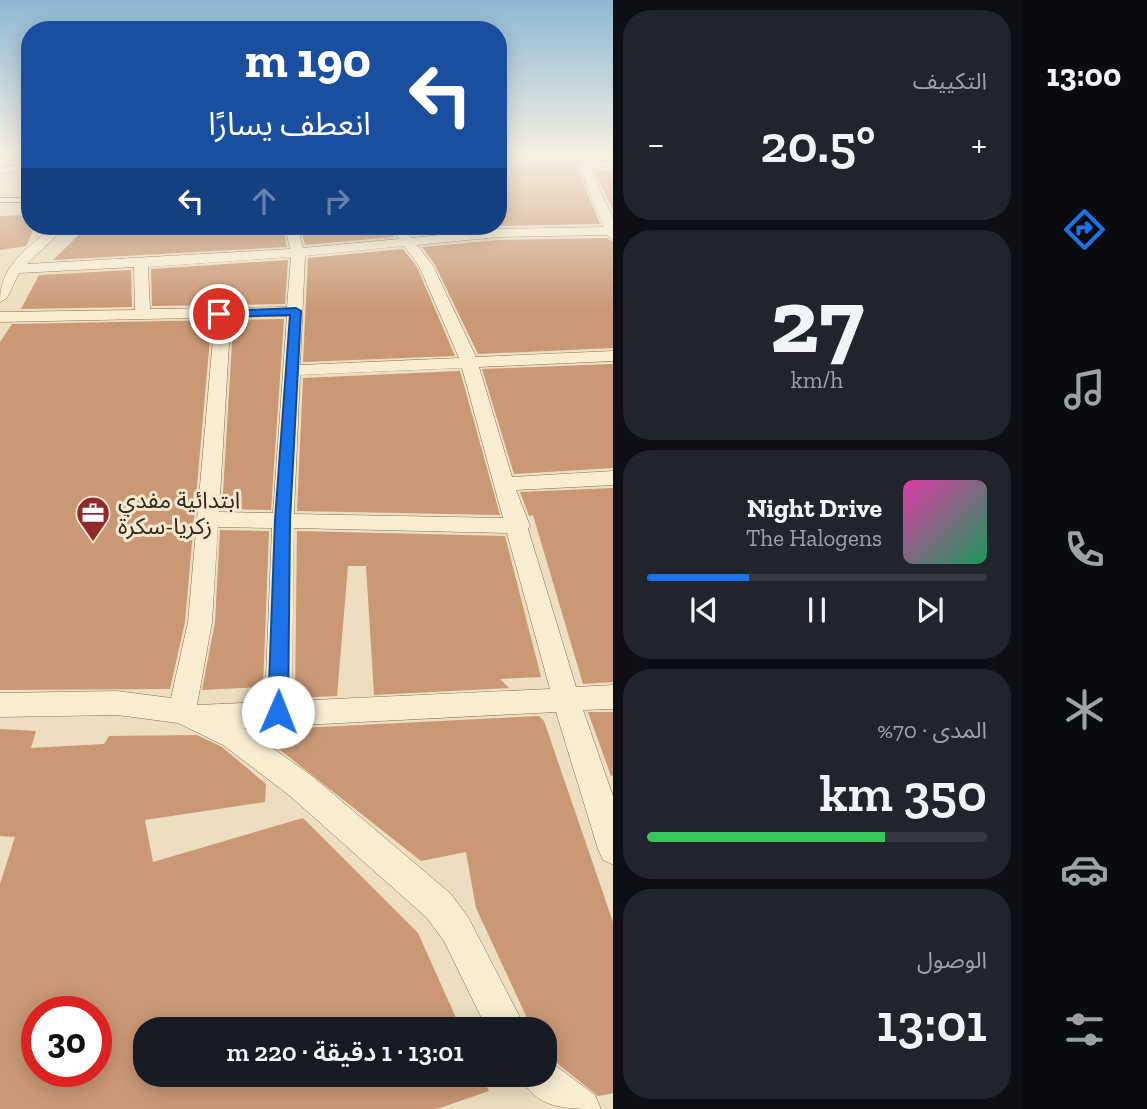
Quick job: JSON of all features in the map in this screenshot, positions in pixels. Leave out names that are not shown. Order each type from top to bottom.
[{"type":"street","points":[[507,233],[613,233],[601,207]]},
{"type":"street","points":[[0,298],[21,253],[47,235]]},
{"type":"street","points":[[278,712],[283,520],[298,253],[293,235]]},
{"type":"street","points":[[13,269],[141,265],[298,253],[391,235]]},
{"type":"street","points":[[403,235],[426,266],[470,361],[566,699],[613,849]]},
{"type":"street","points":[[141,265],[143,317]]},
{"type":"street","points":[[0,317],[143,317],[296,311]]},
{"type":"street","points":[[189,714],[200,622],[222,327]]},
{"type":"street","points":[[293,370],[613,356]]},
{"type":"street","points":[[506,484],[613,478]]},
{"type":"street","points":[[206,519],[519,526]]},
{"type":"street","points":[[0,705],[117,703],[189,714],[613,698]]},
{"type":"street","points":[[189,714],[233,736],[301,786],[439,906],[456,929],[502,1017]]},
{"type":"street","points":[[554,1087],[580,1109]]},
{"type":"building","points":[[507,207],[593,207],[600,224],[507,226]]},
{"type":"building","points":[[21,215],[21,235],[31,235],[26,246],[0,250],[0,216]]},
{"type":"building","points":[[79,235],[285,235],[287,247],[53,260]]},
{"type":"building","points":[[302,235],[394,237],[305,245]]},
{"type":"building","points":[[606,238],[613,242],[613,348],[478,354],[435,265],[422,247],[498,240]]},
{"type":"building","points":[[403,249],[417,267],[455,356],[303,362],[308,258]]},
{"type":"building","points":[[288,260],[285,304],[152,306],[151,269]]},
{"type":"building","points":[[131,270],[132,307],[21,309],[39,275]]},
{"type":"building","points":[[284,319],[271,510],[222,509],[233,327],[224,320]]},
{"type":"building","name":"ابتدائية مفدي زكريا-سكرة","points":[[220,320],[211,327],[185,622],[170,689],[0,690],[0,342],[12,324]]},
{"type":"building","points":[[613,364],[613,468],[514,474],[482,369]]},
{"type":"building","points":[[460,371],[500,515],[297,511],[303,378]]},
{"type":"building","points":[[613,488],[613,682],[583,684],[533,515],[529,516],[520,492]]},
{"type":"building","points":[[220,530],[269,531],[263,687],[202,690],[215,622]]},
{"type":"building","points":[[297,531],[505,536],[541,677],[500,679],[509,688],[374,695],[366,566],[348,566],[337,696],[295,698]]},
{"type":"building","points":[[588,712],[613,712],[611,776]]},
{"type":"building","points":[[539,716],[544,721],[613,922],[613,1093],[598,1096],[558,1064],[557,1017],[527,1017],[476,908],[466,852],[421,861],[279,749],[280,729]]},
{"type":"building","points":[[0,729],[36,731],[31,748],[104,744],[109,736],[197,735],[222,747],[266,784],[265,802],[145,820],[153,862],[303,818],[418,933],[456,1017],[133,1017],[133,1087],[487,1087],[489,1091],[437,1109],[0,1109],[0,884],[15,837],[0,836]]},
{"type":"place","name":"ابتدائية مفدي زكريا-سكرة","points":[[93,543]]},
{"type":"route","points":[[219,314],[296,311],[283,520],[278,712]]}]
